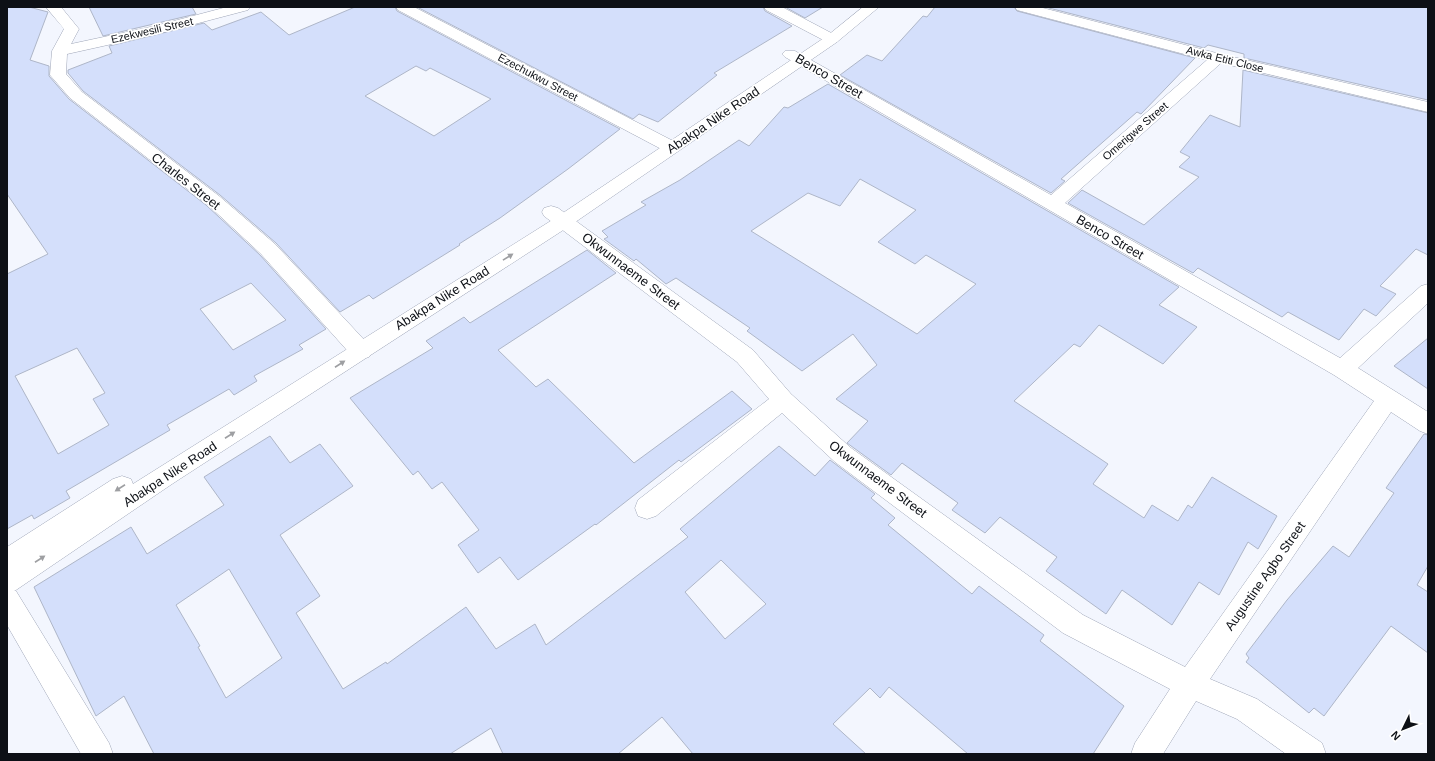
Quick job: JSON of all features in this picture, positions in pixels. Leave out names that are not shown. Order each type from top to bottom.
[{"type":"street","name":"Charles Street","points":[[53,7],[72,29],[60,51],[58,75],[76,95],[213,200],[262,244],[356,345]]},
{"type":"street","name":"Ezekwesili Street","points":[[60,51],[157,30],[243,7]]},
{"type":"street","name":"Ezechukwu Street","points":[[403,7],[665,144]]},
{"type":"street","points":[[771,7],[827,36]]},
{"type":"street","name":"Abakpa Nike Road","points":[[827,36],[856,7]]},
{"type":"street","name":"Abakpa Nike Road","points":[[7,561],[356,345],[558,216],[872,7]]},
{"type":"street","name":"Awka Etiti Close","points":[[1022,7],[1218,58],[1428,107]]},
{"type":"street","name":"Benco Street","points":[[796,57],[1342,369],[1428,424]]},
{"type":"street","name":"Omerigwe Street","points":[[1052,204],[1218,58]]},
{"type":"street","name":"Okwunnaeme Street","points":[[558,216],[745,356],[783,400],[843,455],[1073,624],[1190,684],[1247,709],[1311,754]]},
{"type":"street","points":[[1342,369],[1428,292]]},
{"type":"street","name":"Abakpa Nike Road","points":[[7,581],[356,345]]},
{"type":"street","name":"Augustine Agbo Street","points":[[1146,754],[1190,684],[1388,399]]},
{"type":"street","points":[[648,508],[783,400]]},
{"type":"street","points":[[7,600],[98,754]]},
{"type":"building","points":[[7,7],[29,7],[48,12],[30,60],[49,66],[49,76],[69,99],[206,205],[260,255],[326,329],[299,345],[303,349],[254,376],[257,381],[234,395],[229,389],[167,425],[170,430],[66,491],[70,498],[34,519],[32,515],[7,529],[7,274],[48,254],[7,194]],"holes":[[[251,283],[286,320],[233,350],[200,309]],[[77,348],[105,393],[93,399],[109,425],[58,454],[15,376]]]},
{"type":"building","points":[[89,7],[192,7],[196,14],[103,36]]},
{"type":"building","points":[[355,7],[395,7],[397,11],[620,129],[568,169],[500,218],[459,244],[460,245],[373,299],[369,295],[340,312],[276,243],[220,195],[83,91],[68,73],[68,70],[112,53],[109,46],[204,23],[212,30],[261,12],[289,35]],"holes":[[[416,66],[426,71],[430,68],[491,99],[434,136],[365,96]]]},
{"type":"building","points":[[417,7],[763,7],[765,11],[792,26],[714,73],[717,75],[658,122],[639,114],[633,119]]},
{"type":"building","points":[[785,7],[823,7],[805,18]]},
{"type":"building","points":[[935,7],[1014,7],[1017,11],[1195,58],[1141,114],[1137,112],[1061,179],[1065,181],[1051,193],[840,75],[867,55],[882,61],[923,16],[927,17]]},
{"type":"building","points":[[1045,7],[1428,7],[1428,100],[1244,58],[1244,54],[1208,45],[1204,48]]},
{"type":"building","points":[[1243,70],[1428,113],[1428,255],[1416,249],[1380,286],[1396,294],[1376,316],[1364,309],[1339,340],[1288,312],[1282,317],[1198,268],[1193,273],[1068,203],[1082,190],[1144,225],[1199,177],[1179,167],[1190,157],[1180,152],[1210,115],[1240,127]]},
{"type":"building","points":[[828,84],[1179,287],[1159,305],[1197,327],[1163,364],[1099,325],[1080,347],[1074,344],[1014,401],[1108,464],[1093,484],[1144,518],[1152,505],[1178,521],[1188,505],[1192,508],[1212,477],[1277,516],[1258,549],[1248,542],[1219,595],[1199,582],[1172,625],[1122,590],[1106,614],[1046,571],[1057,557],[1000,517],[985,533],[952,510],[958,503],[902,463],[891,475],[847,443],[868,421],[836,399],[877,365],[853,334],[802,371],[747,331],[750,328],[676,278],[666,284],[636,259],[634,261],[604,239],[608,237],[602,231],[646,205],[641,202],[680,180],[739,140],[749,146],[784,107],[788,108]],"holes":[[[860,179],[916,210],[878,242],[915,264],[926,255],[976,284],[917,334],[751,231],[808,193],[840,206]]]},
{"type":"building","points":[[587,250],[616,273],[498,350],[536,387],[548,379],[634,463],[732,391],[752,409],[681,462],[679,460],[596,525],[595,524],[518,580],[500,557],[478,573],[458,545],[479,530],[442,482],[432,489],[418,471],[413,475],[350,398],[433,348],[426,341],[464,317],[470,323]]},
{"type":"building","points":[[1428,338],[1428,389],[1394,366]]},
{"type":"building","points":[[1424,434],[1428,435],[1428,566],[1417,585],[1428,592],[1428,653],[1391,626],[1324,716],[1314,708],[1309,713],[1246,662],[1249,658],[1246,654],[1287,600],[1333,546],[1349,557],[1394,493],[1386,488]]},
{"type":"building","points":[[270,436],[290,463],[320,444],[353,486],[280,535],[320,596],[296,613],[343,689],[386,662],[387,664],[466,607],[496,649],[535,624],[546,645],[688,537],[680,529],[779,446],[815,476],[830,460],[875,494],[871,498],[895,518],[888,525],[972,594],[979,586],[1044,635],[1040,641],[1124,706],[1093,754],[968,754],[889,687],[880,698],[870,688],[833,724],[866,754],[693,754],[662,717],[618,754],[503,754],[491,728],[450,754],[154,754],[124,696],[96,716],[34,587],[131,527],[147,554],[224,505],[204,477]],"holes":[[[721,560],[766,604],[725,639],[685,592]],[[229,569],[282,658],[226,698],[198,647],[200,646],[176,605]]]}]
